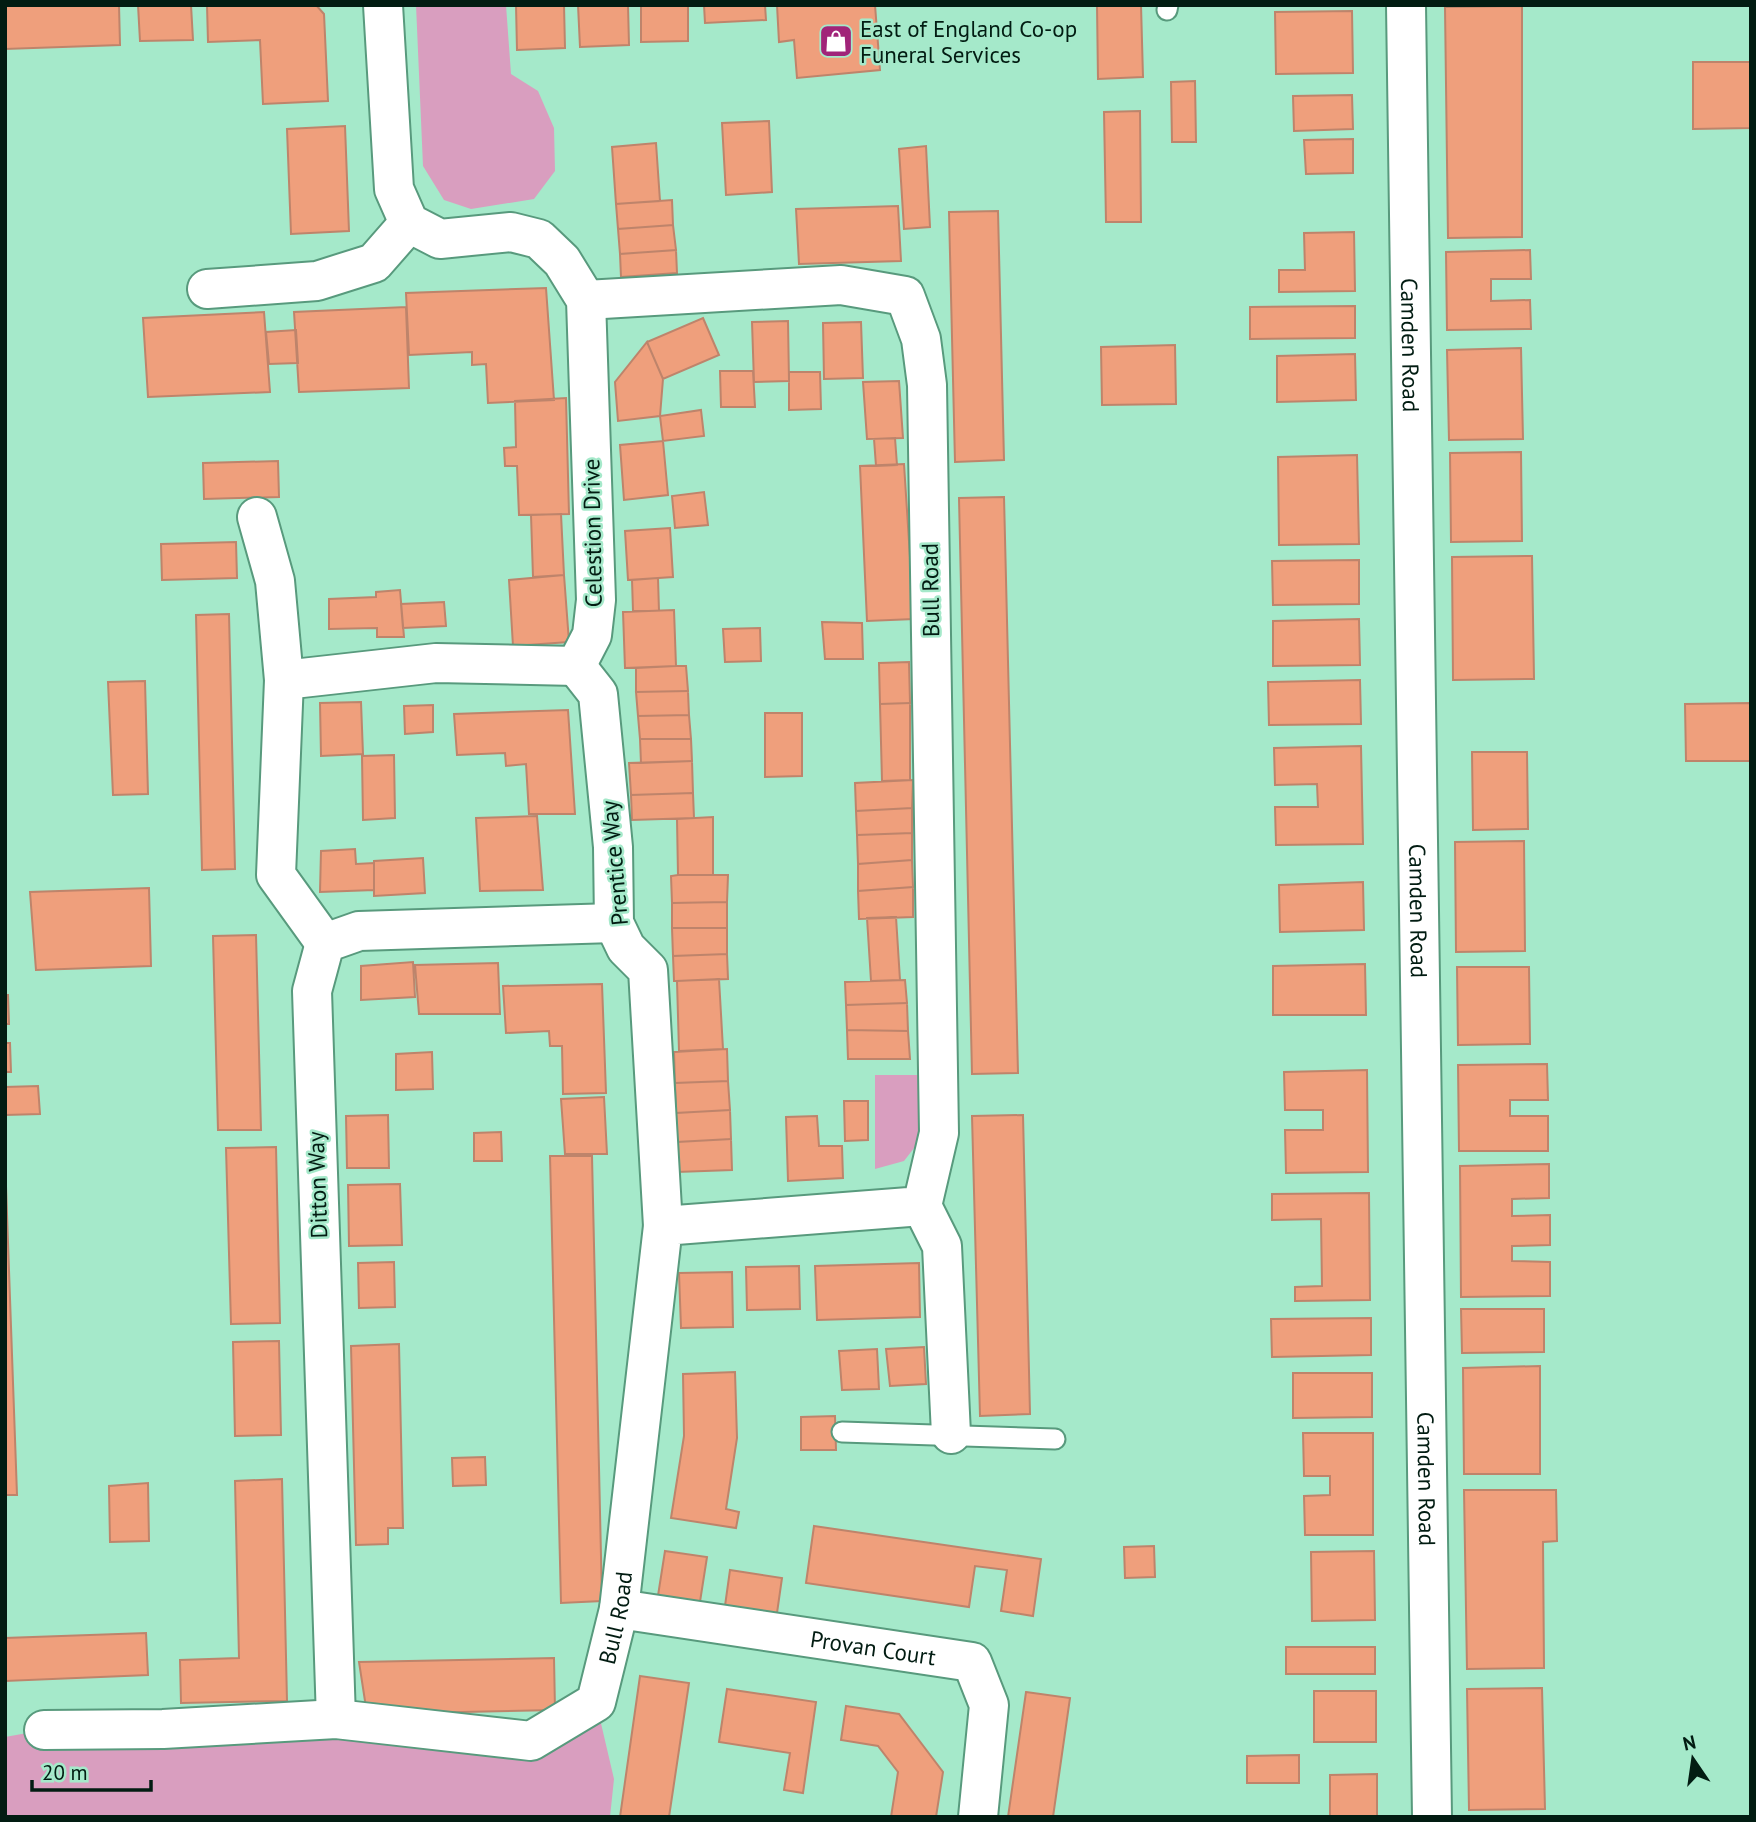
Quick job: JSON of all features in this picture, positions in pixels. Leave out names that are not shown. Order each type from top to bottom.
[{"type":"street","points":[[207,289],[317,281],[374,263],[408,223],[394,189],[383,5]]},
{"type":"street","name":"Camden Road","points":[[1406,5],[1433,1817]]},
{"type":"street","name":"Celestion Drive","points":[[408,223],[440,239],[511,232],[539,239],[562,261],[586,300],[596,600],[592,635],[576,666]]},
{"type":"street","name":"Bull Road","points":[[586,300],[841,285],[905,296],[920,339],[927,385],[939,1133],[922,1206]]},
{"type":"street","points":[[257,517],[275,581],[284,680],[275,875],[325,943],[359,931],[614,923]]},
{"type":"street","points":[[284,680],[436,663],[576,666]]},
{"type":"street","name":"Prentice Way","points":[[576,666],[598,694],[613,847],[614,923],[626,948],[648,970],[663,1226]]},
{"type":"street","name":"Ditton Way","points":[[325,943],[312,991],[336,1719]]},
{"type":"street","points":[[663,1226],[922,1206],[942,1246],[951,1434]]},
{"type":"street","name":"Bull Road","points":[[44,1730],[163,1729],[336,1719],[531,1741],[596,1702],[619,1609],[663,1226]]},
{"type":"street","name":"Provan Court","points":[[619,1609],[972,1662],[989,1705],[978,1817]]},
{"type":"lane","points":[[842,1432],[1055,1439]]},
{"type":"shaded area","points":[[416,5],[506,5],[511,74],[538,91],[554,128],[555,171],[534,199],[471,209],[444,200],[423,166]]},
{"type":"shaded area","points":[[875,1075],[921,1075],[921,1139],[904,1161],[875,1169]]},
{"type":"shaded area","points":[[596,1702],[614,1779],[610,1817],[5,1817],[5,1737],[44,1730],[531,1741]]},
{"type":"building","points":[[5,5],[119,5],[120,45],[5,49]]},
{"type":"building","points":[[138,5],[191,5],[193,40],[140,41]]},
{"type":"building","points":[[207,5],[316,5],[324,14],[328,101],[263,104],[260,40],[208,42]]},
{"type":"building","points":[[516,5],[564,5],[565,48],[517,50]]},
{"type":"building","points":[[578,5],[628,5],[629,45],[580,47]]},
{"type":"building","points":[[641,5],[688,5],[688,41],[641,42]]},
{"type":"building","points":[[704,5],[765,5],[766,20],[705,23]]},
{"type":"building","name":"East of England Co-op Funeral Services","points":[[777,5],[875,5],[880,70],[797,78],[794,40],[779,42]]},
{"type":"building","points":[[1097,5],[1141,5],[1143,77],[1098,79]]},
{"type":"building","points":[[1522,6],[1522,237],[1448,238],[1445,7]]},
{"type":"building","points":[[1352,11],[1353,73],[1276,74],[1275,12]]},
{"type":"building","points":[[1693,62],[1751,62],[1751,128],[1693,129]]},
{"type":"building","points":[[1195,81],[1196,142],[1172,142],[1171,82]]},
{"type":"building","points":[[1352,95],[1353,129],[1294,131],[1293,96]]},
{"type":"building","points":[[1140,111],[1141,222],[1106,222],[1104,112]]},
{"type":"building","points":[[769,121],[772,192],[726,195],[722,123]]},
{"type":"building","points":[[345,126],[349,231],[291,234],[287,129]]},
{"type":"building","points":[[1353,139],[1353,173],[1306,174],[1304,140]]},
{"type":"building","points":[[656,143],[660,201],[616,204],[612,147]]},
{"type":"building","points":[[926,146],[930,227],[904,229],[899,149]]},
{"type":"building","points":[[672,200],[673,225],[618,229],[616,204]]},
{"type":"building","points":[[898,206],[901,261],[799,264],[796,209]]},
{"type":"building","points":[[998,211],[1004,460],[955,462],[949,212]]},
{"type":"building","points":[[673,225],[676,250],[620,254],[618,229]]},
{"type":"building","points":[[1354,232],[1355,291],[1279,292],[1279,270],[1305,270],[1304,233]]},
{"type":"building","points":[[676,250],[677,273],[621,277],[620,254]]},
{"type":"building","points":[[1530,250],[1531,279],[1491,279],[1491,301],[1530,300],[1531,329],[1447,330],[1446,252]]},
{"type":"building","points":[[546,288],[554,400],[488,403],[486,364],[472,365],[472,352],[409,355],[406,293]]},
{"type":"building","points":[[1355,306],[1355,338],[1250,339],[1250,307]]},
{"type":"building","points":[[406,307],[409,388],[299,392],[294,312]]},
{"type":"building","points":[[264,312],[270,392],[148,397],[143,318]]},
{"type":"building","points":[[703,318],[719,355],[663,379],[647,342]]},
{"type":"building","points":[[788,321],[789,381],[754,382],[752,322]]},
{"type":"building","points":[[861,322],[863,378],[824,379],[823,323]]},
{"type":"building","points":[[296,330],[298,363],[269,364],[266,332]]},
{"type":"building","points":[[647,342],[663,379],[660,416],[618,421],[615,382]]},
{"type":"building","points":[[1175,345],[1176,404],[1102,405],[1101,347]]},
{"type":"building","points":[[1521,348],[1523,439],[1449,440],[1447,350]]},
{"type":"building","points":[[1355,354],[1356,400],[1277,402],[1277,356]]},
{"type":"building","points":[[720,371],[753,371],[755,407],[721,407]]},
{"type":"building","points":[[789,372],[820,372],[821,409],[789,410]]},
{"type":"building","points":[[899,381],[903,438],[867,439],[863,382]]},
{"type":"building","points":[[566,398],[569,514],[519,515],[517,466],[505,466],[504,448],[516,447],[515,401]]},
{"type":"building","points":[[701,410],[704,436],[663,441],[660,416]]},
{"type":"building","points":[[895,438],[897,465],[876,466],[874,439]]},
{"type":"building","points":[[663,441],[668,495],[624,500],[620,445]]},
{"type":"building","points":[[1521,452],[1522,541],[1451,542],[1450,453]]},
{"type":"building","points":[[1357,455],[1359,544],[1279,545],[1278,457]]},
{"type":"building","points":[[278,461],[279,497],[204,499],[203,463]]},
{"type":"building","points":[[904,464],[914,619],[867,621],[860,466]]},
{"type":"building","points":[[704,492],[708,525],[675,528],[672,496]]},
{"type":"building","points":[[1004,497],[1018,1073],[972,1074],[959,498]]},
{"type":"building","points":[[561,514],[564,575],[533,577],[531,515]]},
{"type":"building","points":[[670,528],[673,577],[628,580],[625,531]]},
{"type":"building","points":[[236,542],[237,578],[162,580],[161,544]]},
{"type":"building","points":[[1532,556],[1534,679],[1453,680],[1452,557]]},
{"type":"building","points":[[1359,560],[1359,604],[1273,605],[1272,561]]},
{"type":"building","points":[[564,575],[569,642],[513,646],[509,580]]},
{"type":"building","points":[[658,578],[659,611],[633,611],[632,580]]},
{"type":"building","points":[[400,590],[404,637],[377,637],[377,628],[329,629],[329,599],[376,597],[376,592]]},
{"type":"building","points":[[444,602],[446,626],[403,628],[401,604]]},
{"type":"building","points":[[674,610],[676,666],[625,668],[623,612]]},
{"type":"building","points":[[229,614],[235,869],[202,870],[196,615]]},
{"type":"building","points":[[1359,619],[1360,665],[1273,666],[1273,621]]},
{"type":"building","points":[[822,622],[862,623],[863,659],[825,659]]},
{"type":"building","points":[[760,628],[761,661],[725,662],[723,629]]},
{"type":"building","points":[[909,662],[910,703],[880,704],[879,663]]},
{"type":"building","points":[[686,666],[688,691],[636,692],[636,668]]},
{"type":"building","points":[[1360,680],[1361,724],[1269,725],[1268,682]]},
{"type":"building","points":[[145,681],[148,794],[113,795],[108,682]]},
{"type":"building","points":[[688,691],[689,715],[638,716],[636,692]]},
{"type":"building","points":[[361,702],[363,754],[321,756],[320,703]]},
{"type":"building","points":[[910,703],[910,780],[882,781],[880,704]]},
{"type":"building","points":[[1751,703],[1751,761],[1686,761],[1685,704]]},
{"type":"building","points":[[433,705],[433,732],[405,734],[404,706]]},
{"type":"building","points":[[568,710],[575,814],[529,814],[526,764],[506,766],[505,753],[457,755],[454,714]]},
{"type":"building","points":[[765,713],[802,713],[802,776],[765,777]]},
{"type":"building","points":[[689,715],[691,739],[640,739],[638,716]]},
{"type":"building","points":[[640,739],[691,739],[692,761],[641,763]]},
{"type":"building","points":[[1361,746],[1363,844],[1276,845],[1275,807],[1318,807],[1317,784],[1275,785],[1274,748]]},
{"type":"building","points":[[1472,752],[1527,752],[1528,829],[1473,830]]},
{"type":"building","points":[[394,755],[395,818],[363,820],[362,756]]},
{"type":"building","points":[[692,761],[693,793],[631,795],[629,763]]},
{"type":"building","points":[[913,780],[912,808],[856,811],[855,783]]},
{"type":"building","points":[[693,793],[694,818],[632,820],[631,795]]},
{"type":"building","points":[[912,808],[912,833],[857,835],[856,811]]},
{"type":"building","points":[[537,816],[543,890],[480,891],[476,818]]},
{"type":"building","points":[[713,817],[713,875],[678,875],[677,819]]},
{"type":"building","points":[[912,833],[912,860],[858,864],[857,835]]},
{"type":"building","points":[[1524,841],[1525,951],[1456,952],[1455,842]]},
{"type":"building","points":[[355,849],[356,864],[374,863],[374,890],[320,892],[321,851]]},
{"type":"building","points":[[423,858],[425,893],[374,896],[374,861]]},
{"type":"building","points":[[912,860],[913,887],[858,891],[858,864]]},
{"type":"building","points":[[728,875],[727,902],[672,903],[671,876]]},
{"type":"building","points":[[1363,882],[1364,930],[1280,932],[1279,885]]},
{"type":"building","points":[[913,887],[913,917],[859,919],[858,891]]},
{"type":"building","points":[[149,888],[151,966],[36,970],[30,892]]},
{"type":"building","points":[[727,902],[727,928],[672,928],[672,903]]},
{"type":"building","points":[[896,917],[900,980],[871,981],[867,918]]},
{"type":"building","points":[[672,928],[727,928],[727,954],[673,956]]},
{"type":"building","points":[[256,935],[261,1130],[218,1130],[213,936]]},
{"type":"building","points":[[727,954],[728,979],[674,981],[673,956]]},
{"type":"building","points":[[413,962],[415,997],[361,1000],[361,966]]},
{"type":"building","points":[[498,963],[500,1014],[419,1014],[415,965]]},
{"type":"building","points":[[1365,964],[1366,1015],[1273,1015],[1273,966]]},
{"type":"building","points":[[1457,967],[1529,967],[1530,1044],[1458,1045]]},
{"type":"building","points":[[719,979],[723,1049],[679,1051],[677,981]]},
{"type":"building","points":[[905,980],[907,1003],[846,1005],[845,982]]},
{"type":"building","points":[[602,984],[606,1093],[563,1094],[562,1046],[550,1046],[549,1031],[506,1033],[503,986]]},
{"type":"building","points":[[5,995],[8,995],[9,1024],[5,1024]]},
{"type":"building","points":[[907,1003],[908,1031],[847,1030],[846,1005]]},
{"type":"building","points":[[847,1030],[908,1031],[910,1059],[848,1059]]},
{"type":"building","points":[[5,1043],[10,1043],[11,1072],[5,1072]]},
{"type":"building","points":[[727,1049],[728,1081],[675,1083],[674,1052]]},
{"type":"building","points":[[432,1052],[433,1089],[396,1090],[396,1054]]},
{"type":"building","points":[[1547,1064],[1548,1100],[1510,1100],[1510,1116],[1548,1116],[1548,1151],[1459,1151],[1458,1065]]},
{"type":"building","points":[[1367,1070],[1368,1172],[1286,1173],[1285,1130],[1323,1130],[1323,1110],[1285,1110],[1284,1072]]},
{"type":"building","points":[[728,1081],[730,1110],[676,1113],[675,1083]]},
{"type":"building","points":[[38,1086],[40,1114],[5,1115],[5,1087]]},
{"type":"building","points":[[604,1097],[607,1154],[565,1154],[561,1099]]},
{"type":"building","points":[[844,1101],[868,1101],[868,1140],[845,1141]]},
{"type":"building","points":[[730,1110],[731,1139],[677,1142],[676,1113]]},
{"type":"building","points":[[388,1115],[389,1168],[347,1168],[346,1116]]},
{"type":"building","points":[[1023,1115],[1030,1414],[980,1416],[972,1116]]},
{"type":"building","points":[[817,1116],[819,1146],[842,1146],[843,1178],[788,1181],[786,1117]]},
{"type":"building","points":[[501,1132],[502,1161],[474,1161],[474,1133]]},
{"type":"building","points":[[731,1139],[732,1170],[677,1172],[677,1142]]},
{"type":"building","points":[[276,1147],[280,1323],[231,1324],[226,1148]]},
{"type":"building","points":[[550,1156],[592,1156],[602,1601],[561,1603]]},
{"type":"building","points":[[5,1158],[17,1495],[5,1495]]},
{"type":"building","points":[[1549,1164],[1549,1198],[1512,1199],[1512,1216],[1550,1215],[1550,1245],[1512,1246],[1512,1261],[1550,1262],[1550,1296],[1461,1297],[1460,1166]]},
{"type":"building","points":[[400,1184],[402,1245],[349,1246],[348,1185]]},
{"type":"building","points":[[1369,1193],[1370,1300],[1295,1301],[1295,1287],[1322,1286],[1321,1219],[1272,1220],[1272,1194]]},
{"type":"building","points":[[394,1262],[395,1307],[359,1308],[358,1263]]},
{"type":"building","points":[[919,1263],[920,1317],[817,1320],[815,1266]]},
{"type":"building","points":[[799,1266],[800,1309],[747,1310],[746,1267]]},
{"type":"building","points":[[732,1272],[733,1327],[681,1328],[679,1273]]},
{"type":"building","points":[[1461,1309],[1544,1309],[1544,1352],[1462,1353]]},
{"type":"building","points":[[1371,1318],[1371,1355],[1272,1357],[1271,1319]]},
{"type":"building","points":[[279,1341],[281,1435],[235,1436],[233,1342]]},
{"type":"building","points":[[399,1344],[403,1528],[388,1528],[388,1544],[356,1545],[351,1346]]},
{"type":"building","points":[[924,1347],[926,1384],[890,1386],[886,1349]]},
{"type":"building","points":[[877,1349],[879,1389],[842,1390],[839,1351]]},
{"type":"building","points":[[1540,1366],[1540,1474],[1464,1474],[1463,1368]]},
{"type":"building","points":[[735,1372],[737,1438],[726,1509],[739,1512],[736,1528],[671,1518],[684,1436],[683,1374]]},
{"type":"building","points":[[1293,1373],[1372,1373],[1372,1417],[1293,1418]]},
{"type":"building","points":[[835,1416],[836,1450],[801,1450],[801,1417]]},
{"type":"building","points":[[1303,1433],[1373,1433],[1373,1535],[1305,1535],[1304,1496],[1330,1495],[1330,1476],[1304,1476]]},
{"type":"building","points":[[485,1457],[486,1485],[453,1486],[452,1458]]},
{"type":"building","points":[[282,1479],[287,1701],[181,1703],[180,1660],[239,1658],[235,1481]]},
{"type":"building","points":[[148,1483],[149,1541],[110,1542],[109,1486]]},
{"type":"building","points":[[1464,1490],[1556,1490],[1557,1541],[1543,1542],[1544,1668],[1467,1669]]},
{"type":"building","points":[[814,1526],[1041,1559],[1033,1616],[1001,1611],[1007,1570],[975,1566],[969,1607],[806,1583]]},
{"type":"building","points":[[1154,1546],[1155,1577],[1125,1578],[1124,1547]]},
{"type":"building","points":[[665,1551],[707,1557],[699,1608],[657,1602]]},
{"type":"building","points":[[1374,1551],[1375,1620],[1312,1621],[1311,1552]]},
{"type":"building","points":[[730,1570],[782,1578],[776,1620],[724,1613]]},
{"type":"building","points":[[146,1633],[148,1675],[5,1681],[5,1638]]},
{"type":"building","points":[[1286,1647],[1375,1647],[1375,1674],[1286,1674]]},
{"type":"building","points":[[554,1658],[555,1710],[367,1714],[359,1662]]},
{"type":"building","points":[[640,1676],[689,1683],[669,1817],[620,1817]]},
{"type":"building","points":[[1542,1688],[1545,1809],[1469,1810],[1467,1689]]},
{"type":"building","points":[[727,1689],[816,1702],[803,1793],[784,1790],[790,1753],[719,1742]]},
{"type":"building","points":[[1314,1691],[1376,1691],[1376,1742],[1314,1742]]},
{"type":"building","points":[[1026,1692],[1070,1698],[1053,1817],[1008,1817]]},
{"type":"building","points":[[846,1706],[899,1714],[943,1772],[936,1817],[891,1817],[898,1772],[878,1746],[841,1740]]},
{"type":"building","points":[[1299,1755],[1299,1783],[1247,1783],[1247,1756]]},
{"type":"building","points":[[1377,1774],[1377,1817],[1330,1817],[1330,1775]]},
{"type":"place","name":"East of England Co-op Funeral Services","points":[[836,41]]}]
